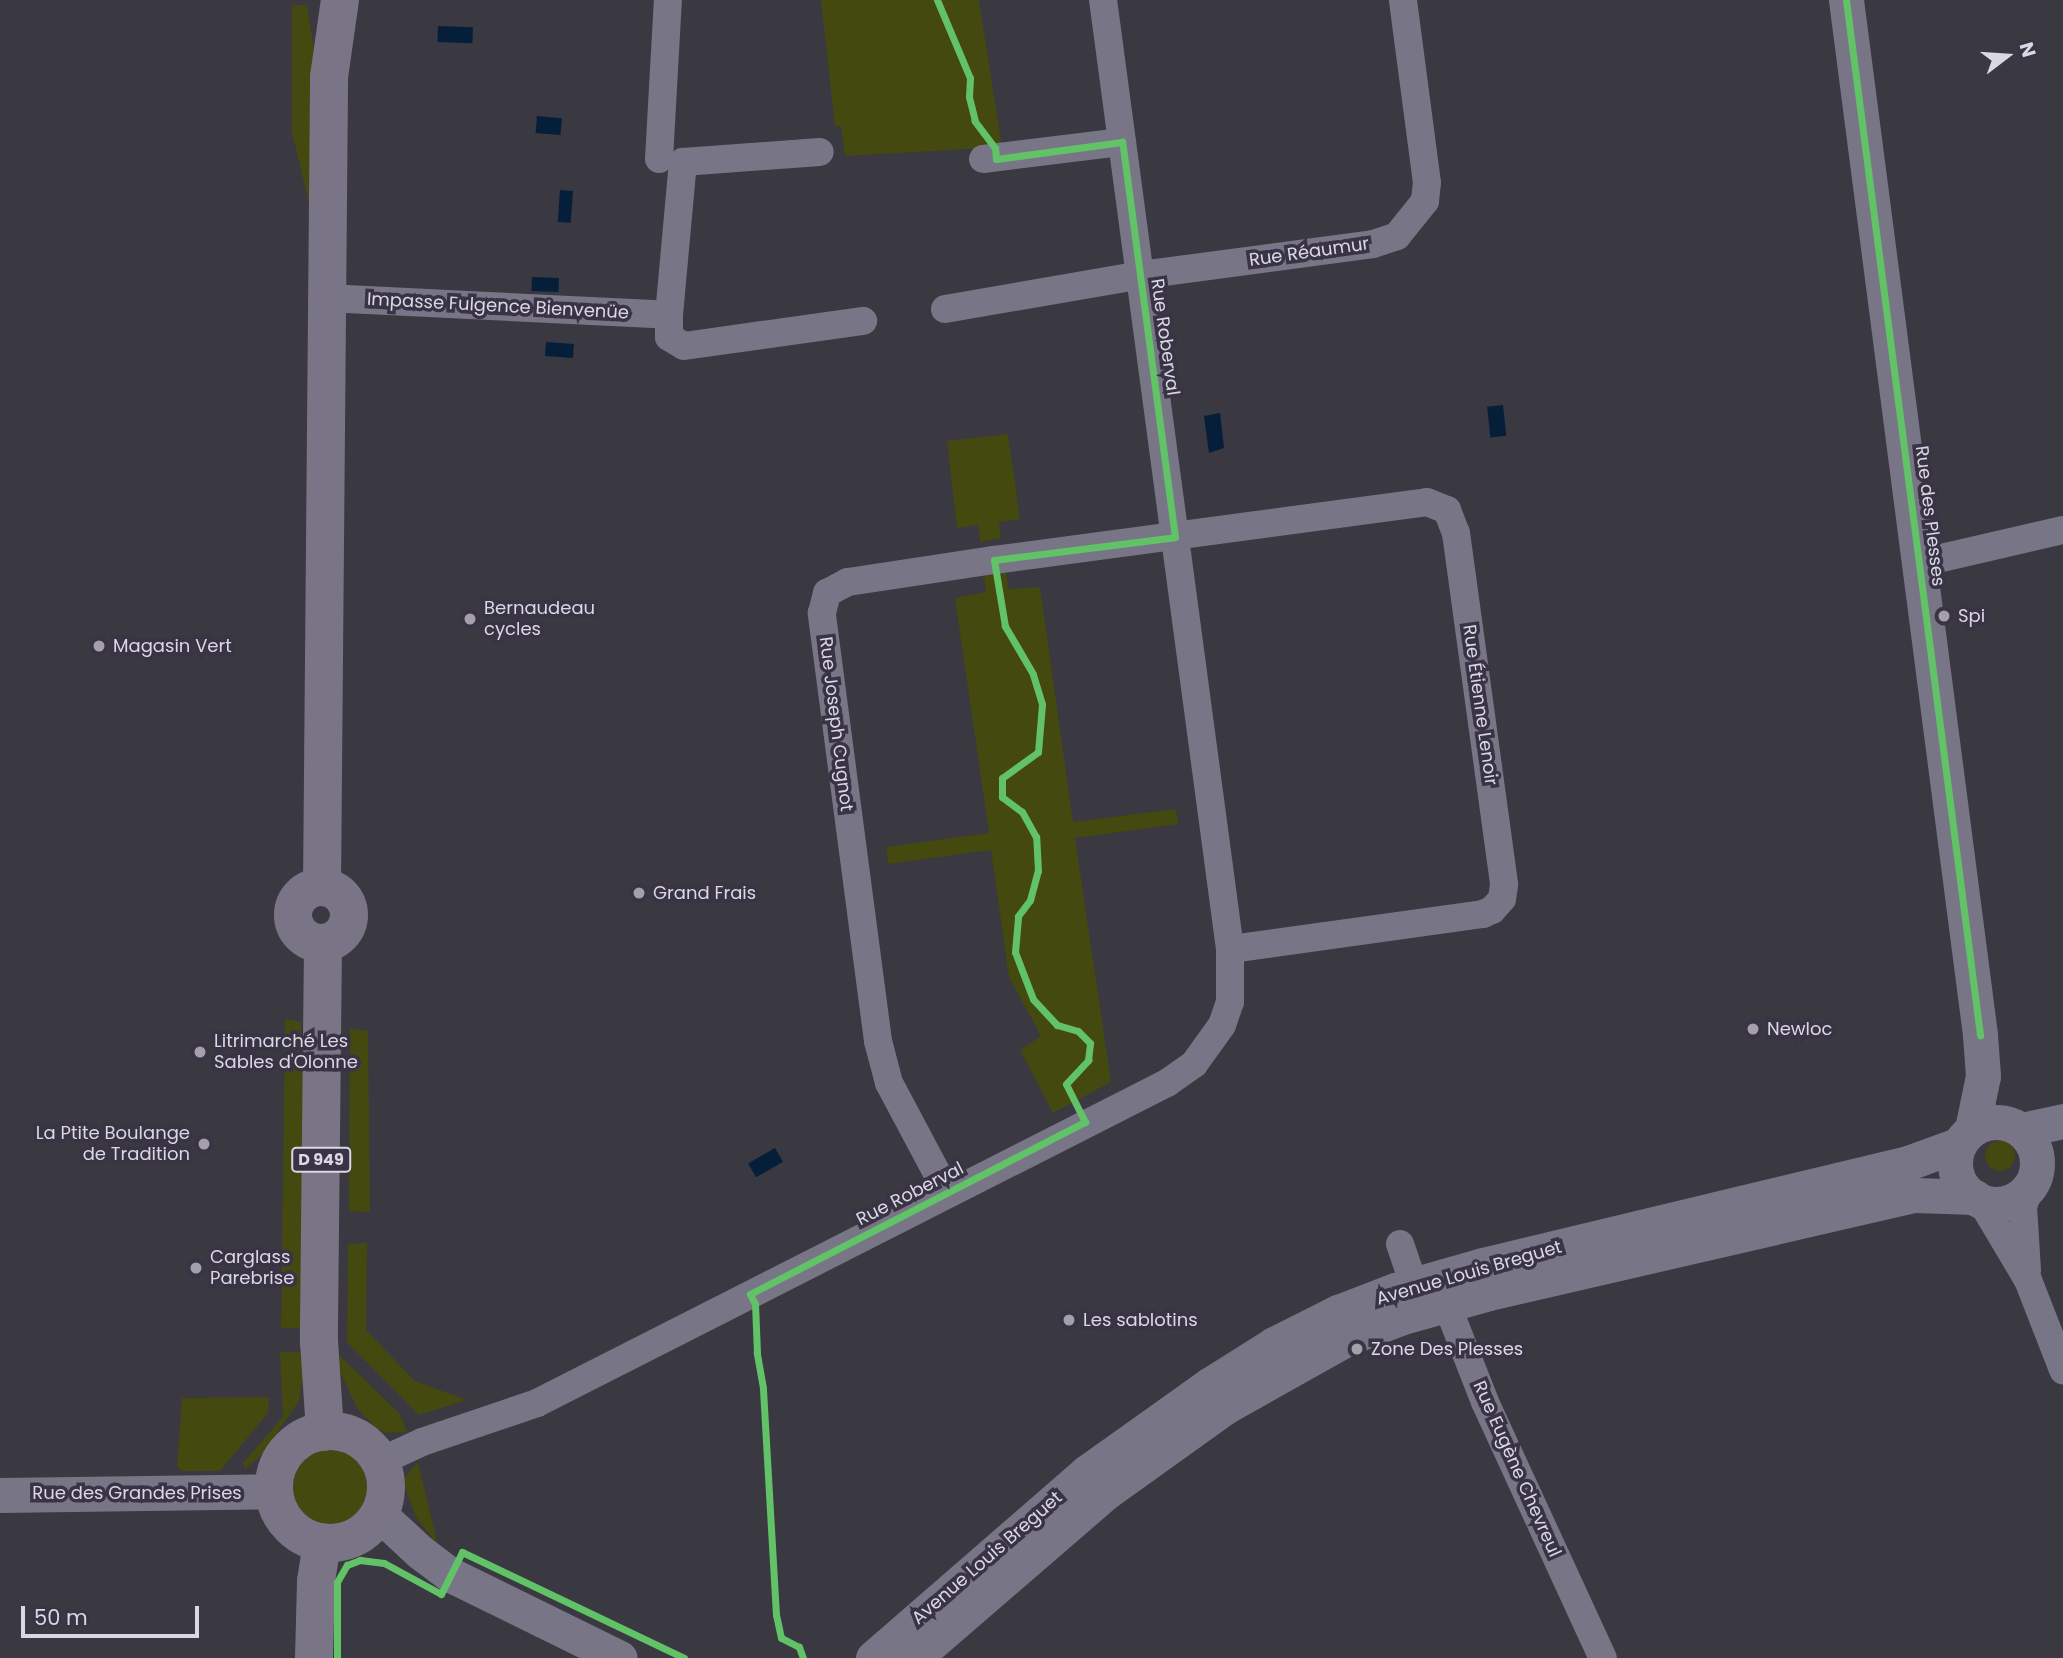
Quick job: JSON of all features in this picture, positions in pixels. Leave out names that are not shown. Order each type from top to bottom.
[{"type":"main road","points":[[314,0],[329,77]]},
{"type":"main road","points":[[327,298],[329,77],[340,0]]},
{"type":"main road","name":"D 949","points":[[325,1432],[319,1359],[323,943],[343,932],[349,918],[345,900],[331,888],[322,887],[327,298]]},
{"type":"main road","points":[[325,1432],[338,1432],[362,1442],[379,1462],[385,1494],[379,1514],[360,1534],[348,1540],[322,1542],[310,1539],[289,1525],[281,1515],[274,1491],[278,1467],[291,1447],[301,1439],[325,1432]]},
{"type":"main road","points":[[314,1658],[316,1581],[322,1542]]},
{"type":"street","points":[[659,159],[668,0]]},
{"type":"street","name":"Rue Roberval","points":[[379,1462],[422,1442],[537,1403],[947,1192],[1167,1083],[1194,1064],[1222,1025],[1230,1002],[1230,949],[1103,0]]},
{"type":"street","name":"Rue Réaumur","points":[[1141,275],[1373,244],[1397,236],[1412,221],[1425,201],[1427,183],[1403,0]]},
{"type":"street","name":"Rue des Plesses","points":[[1846,0],[1980,1035],[1983,1076],[1966,1137]]},
{"type":"street","points":[[983,159],[1122,142]]},
{"type":"street","points":[[820,152],[683,162],[668,337],[684,346],[863,321]]},
{"type":"street","points":[[945,309],[1141,275]]},
{"type":"street","name":"Impasse Fulgence Bienvenüe","points":[[327,298],[669,315]]},
{"type":"street","name":"Rue Étienne Lenoir","points":[[1175,537],[1427,502],[1447,510],[1457,533],[1493,799],[1504,886],[1502,899],[1492,910],[1230,949]]},
{"type":"street","points":[[1920,563],[2063,530]]},
{"type":"street","name":"Rue Joseph Cugnot","points":[[947,1192],[890,1083],[878,1041],[822,601],[835,586],[848,582],[1175,537]]},
{"type":"street","name":"Rue des Plesses","points":[[1980,1035],[1998,1094],[2020,1129]]},
{"type":"street","points":[[2063,1122],[2020,1129],[1994,1121],[1966,1137],[1956,1155],[1959,1179],[1978,1199],[2028,1280],[2063,1370]]},
{"type":"street","points":[[2020,1129],[2031,1140],[2037,1167],[2023,1207],[2028,1280]]},
{"type":"street","name":"Avenue Louis Breguet","points":[[873,1658],[1087,1472],[1209,1385],[1274,1344],[1338,1312],[1908,1163],[1966,1137]]},
{"type":"street","points":[[1978,1199],[1992,1203],[2013,1200],[2032,1183],[2043,1167],[2063,1154]]},
{"type":"street","name":"Avenue Louis Breguet","points":[[914,1658],[1105,1493],[1225,1407],[1432,1289],[1915,1195],[1978,1199]]},
{"type":"street","name":"Rue Eugène Chevreul","points":[[1400,1244],[1432,1289],[1603,1658]]},
{"type":"street","name":"Rue des Grandes Prises","points":[[0,1495],[274,1491]]},
{"type":"street","points":[[379,1514],[420,1552],[451,1575],[620,1658]]},
{"type":"green space","points":[[821,0],[979,0],[1002,147],[845,156],[841,126],[835,126]]},
{"type":"green space","points":[[292,5],[307,5],[315,55],[310,207],[292,133]]},
{"type":"green space","points":[[1008,434],[1020,519],[999,522],[1001,538],[980,542],[978,525],[957,528],[947,441]]},
{"type":"green space","points":[[1006,572],[1009,589],[1040,587],[1073,822],[1176,809],[1178,824],[1075,838],[1111,1082],[1053,1113],[1020,1050],[1041,1036],[1009,977],[991,850],[888,864],[886,847],[989,833],[955,598],[986,592],[984,576]]},
{"type":"green space","points":[[285,1019],[301,1022],[300,1065],[310,1066],[306,1328],[281,1328]]},
{"type":"green space","points":[[350,1029],[368,1031],[370,1212],[349,1211]]},
{"type":"green space","points":[[2000,1141],[2010,1146],[2015,1156],[2010,1166],[2000,1171],[1990,1166],[1985,1156],[1990,1146]]},
{"type":"green space","points":[[367,1243],[366,1330],[415,1381],[467,1400],[419,1415],[347,1342],[348,1244]]},
{"type":"green space","points":[[280,1352],[307,1352],[299,1401],[262,1455],[245,1469],[243,1463],[283,1417]]},
{"type":"green space","points":[[337,1353],[400,1414],[407,1432],[386,1433],[376,1428],[357,1408],[332,1354]]},
{"type":"green space","points":[[269,1397],[268,1413],[220,1471],[182,1471],[177,1466],[182,1398]]},
{"type":"green space","points":[[323,1450],[337,1450],[351,1456],[361,1466],[367,1487],[365,1501],[351,1518],[337,1524],[323,1524],[309,1518],[299,1508],[293,1494],[293,1480],[299,1466],[309,1456]]},
{"type":"green space","points":[[418,1462],[438,1546],[416,1517],[405,1488],[405,1477]]},
{"type":"water","points":[[438,26],[473,27],[472,43],[437,42]]},
{"type":"water","points":[[537,116],[562,118],[560,135],[536,133]]},
{"type":"water","points":[[560,190],[573,191],[571,223],[558,222]]},
{"type":"water","points":[[532,277],[559,278],[558,292],[532,291]]},
{"type":"water","points":[[546,342],[574,344],[573,358],[545,356]]},
{"type":"water","points":[[1503,405],[1506,436],[1490,438],[1487,407]]},
{"type":"water","points":[[1220,413],[1224,448],[1209,453],[1204,416]]},
{"type":"water","points":[[775,1148],[783,1162],[756,1177],[748,1164]]},
{"type":"cycle path","points":[[803,1658],[799,1647],[781,1638],[776,1615],[763,1388],[757,1353],[755,1304],[750,1294],[1085,1122],[1066,1084],[1088,1060],[1090,1043],[1078,1031],[1057,1025],[1033,999],[1015,952],[1018,916],[1030,900],[1038,871],[1036,837],[1022,812],[1002,797],[1002,778],[1038,752],[1042,704],[1033,674],[1005,626],[994,560],[1175,537],[1122,142],[996,159],[995,148],[975,121],[969,97],[970,78],[937,0]]},
{"type":"cycle path","points":[[1846,0],[1980,1035]]},
{"type":"cycle path","points":[[337,1658],[337,1582],[347,1565],[360,1560],[384,1563],[441,1594],[462,1552],[684,1658]]},
{"type":"place","name":"Spi","points":[[1944,616]]},
{"type":"place","name":"Bernaudeau cycles","points":[[470,619]]},
{"type":"place","name":"Magasin Vert","points":[[99,646]]},
{"type":"place","name":"Grand Frais","points":[[639,893]]},
{"type":"place","name":"Newloc","points":[[1753,1029]]},
{"type":"place","name":"Litrimarché Les Sables d'Olonne","points":[[200,1052]]},
{"type":"place","name":"La Ptite Boulange de Tradition","points":[[204,1144]]},
{"type":"place","name":"Carglass Parebrise","points":[[196,1268]]},
{"type":"place","name":"Les sablotins","points":[[1069,1320]]},
{"type":"place","name":"Zone Des Plesses","points":[[1357,1349]]}]
